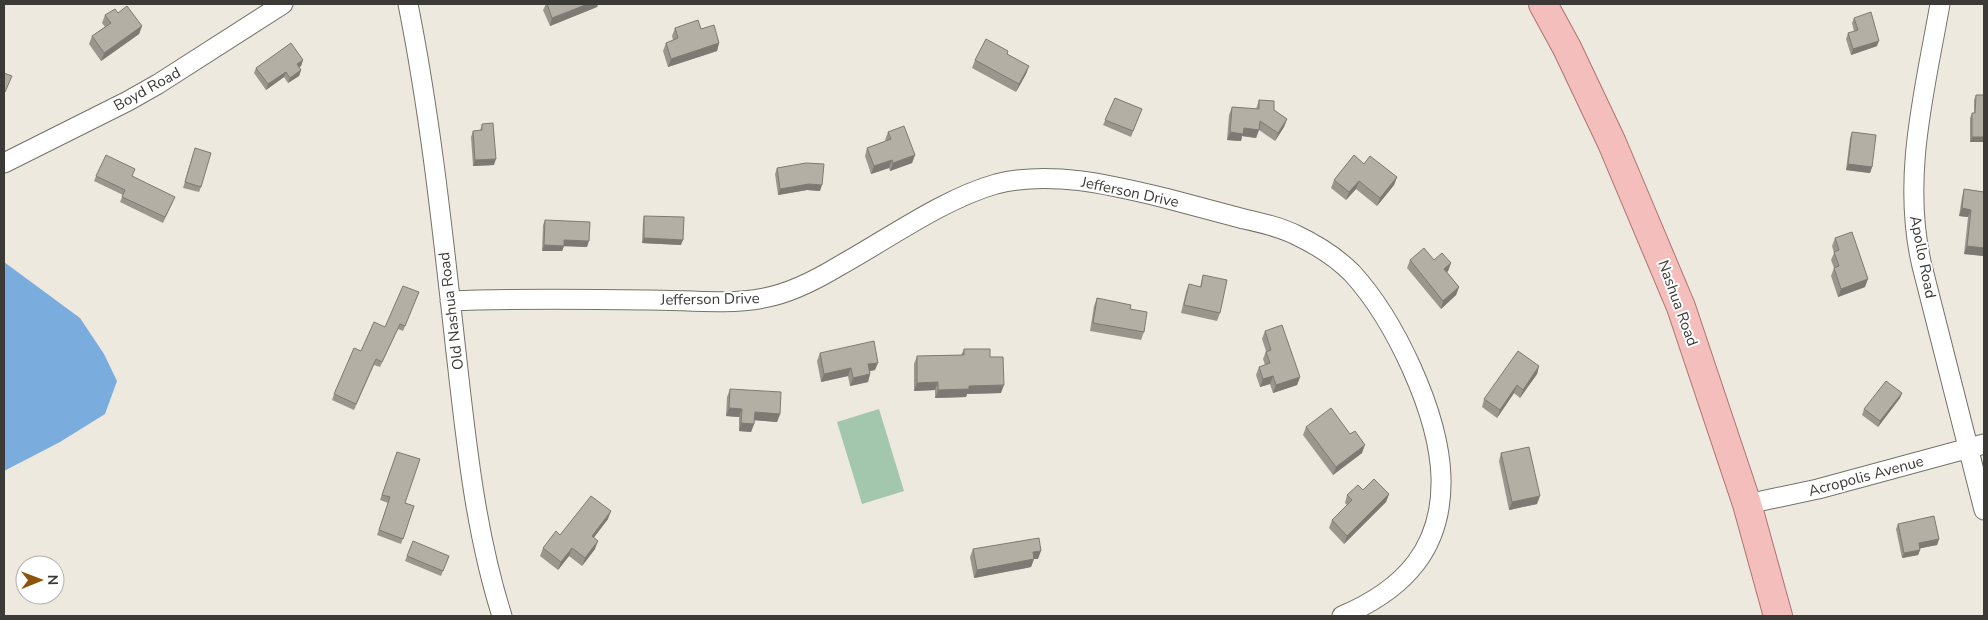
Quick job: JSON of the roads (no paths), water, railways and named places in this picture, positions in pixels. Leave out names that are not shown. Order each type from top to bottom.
[{"type":"main road","name":"Nashua Road","points":[[1543,4],[1567,48],[1608,134],[1681,307],[1748,504],[1778,616]]},
{"type":"street","name":"Boyd Road","points":[[4,163],[158,84],[283,4]]},
{"type":"street","name":"Old Nashua Road","points":[[408,4],[427,104],[472,476],[484,545],[502,616]]},
{"type":"street","name":"Apollo Road","points":[[1940,4],[1916,143],[1912,196],[1918,250],[1976,446],[1984,510]]},
{"type":"street","name":"Jefferson Drive","points":[[450,301],[520,298],[729,301],[764,298],[781,294],[813,281],[967,194],[1018,180],[1071,180],[1106,185],[1279,228],[1326,251],[1353,274],[1375,301],[1415,378],[1434,428],[1438,446],[1441,499],[1435,526],[1426,551],[1404,578],[1391,590],[1362,608],[1342,616]]},
{"type":"street","name":"Acropolis Avenue","points":[[1748,504],[1818,489],[1976,446]]},
{"type":"water","points":[[4,262],[80,318],[104,354],[117,381],[105,414],[60,442],[4,471]]}]
